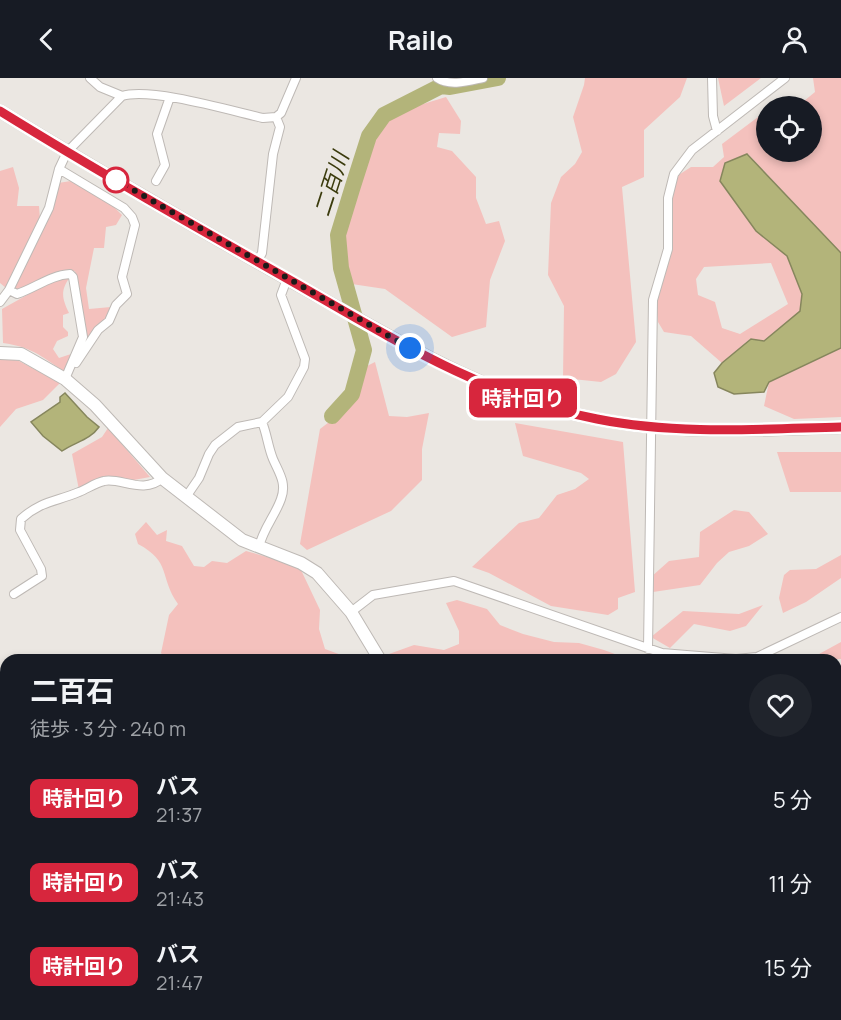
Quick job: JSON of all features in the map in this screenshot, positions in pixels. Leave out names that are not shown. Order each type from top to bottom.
[{"type":"street","points":[[90,78],[100,87],[122,96]]},
{"type":"street","points":[[0,302],[9,290],[49,208],[59,169],[67,152],[122,96],[129,94],[170,97],[263,118],[276,117],[281,113],[296,78]]},
{"type":"street","points":[[437,78],[441,81],[461,83],[482,78]]},
{"type":"street","points":[[712,78],[713,116],[717,131]]},
{"type":"street","points":[[648,649],[653,300],[668,249],[668,198],[674,174],[692,150],[785,78]]},
{"type":"street","points":[[156,181],[165,165],[157,134],[170,97]]},
{"type":"street","points":[[0,111],[67,152],[430,360],[479,382],[527,400],[596,419],[650,428],[841,427]]},
{"type":"street","points":[[257,262],[262,253],[273,154],[280,127],[276,117]]},
{"type":"street","points":[[59,169],[124,208],[132,217],[135,225],[122,277],[127,294],[116,305],[109,321],[98,330],[76,363],[71,364]]},
{"type":"street","points":[[9,290],[17,294],[31,290],[60,274],[70,274],[73,278],[82,337],[65,379]]},
{"type":"street","points":[[186,497],[199,478],[215,445],[238,427],[262,422],[288,397],[304,367],[305,359],[281,295],[287,279]]},
{"type":"street","points":[[0,352],[21,354],[65,379],[95,405],[162,478],[242,540],[301,563],[317,573],[351,612],[376,654]]},
{"type":"street","points":[[259,547],[261,537],[280,502],[283,491],[283,478],[272,458],[262,422]]},
{"type":"street","points":[[14,594],[42,576],[41,569],[20,530],[21,519],[31,510],[106,480],[135,486],[158,482],[162,478]]},
{"type":"street","points":[[351,612],[373,595],[454,581],[648,649],[674,654]]},
{"type":"street","points":[[763,654],[841,617]]},
{"type":"shaded area","points":[[585,78],[687,78],[680,97],[644,130],[644,177],[622,187],[636,342],[616,374],[601,382],[563,378],[564,306],[548,275],[551,203],[561,177],[575,164],[582,152],[573,117]]},
{"type":"shaded area","points":[[718,78],[761,78],[724,106]]},
{"type":"shaded area","points":[[813,78],[841,78],[841,253],[748,154],[756,231],[787,256],[802,294],[800,311],[764,341],[750,339],[722,363],[691,336],[664,332],[658,322],[656,302],[672,247],[670,199],[677,176],[691,167],[713,167],[724,157],[722,144],[756,118],[756,162],[822,162],[822,96],[810,96],[815,92]],"holes":[[[771,263],[788,304],[740,334],[722,328],[715,302],[698,295],[696,279],[704,267]]]},
{"type":"shaded area","points":[[446,97],[461,121],[460,134],[439,133],[437,147],[452,151],[476,177],[476,198],[486,224],[499,221],[505,241],[490,280],[486,327],[452,337],[385,289],[345,283],[340,248],[347,197],[363,149],[387,115]]},
{"type":"shaded area","points":[[747,154],[841,253],[841,348],[769,382],[764,392],[734,394],[718,387],[714,373],[722,363],[751,339],[764,341],[800,311],[802,294],[787,256],[756,231],[720,181],[725,163]]},
{"type":"shaded area","points":[[13,167],[19,188],[17,206],[39,206],[40,219],[6,288],[0,283],[0,171]]},
{"type":"shaded area","points":[[71,181],[111,204],[122,215],[116,225],[106,227],[104,248],[94,248],[86,288],[89,309],[111,307],[107,320],[85,345],[75,271],[59,273],[15,290],[11,288],[58,183]]},
{"type":"shaded area","points":[[61,276],[70,277],[63,295],[69,313],[63,315],[63,327],[68,332],[68,336],[57,341],[53,349],[59,358],[71,354],[63,371],[35,353],[3,343],[2,309]]},
{"type":"shaded area","points":[[841,348],[841,417],[794,419],[764,406],[769,382]]},
{"type":"shaded area","points":[[0,357],[19,361],[60,383],[43,400],[16,409],[0,427]]},
{"type":"shaded area","points":[[375,362],[389,416],[407,417],[429,413],[422,449],[422,480],[391,511],[307,550],[300,544],[320,429],[333,419],[355,395],[367,366]]},
{"type":"shaded area","points":[[65,393],[99,427],[87,438],[62,451],[43,436],[31,422],[60,402],[60,397]]},
{"type":"shaded area","points":[[515,423],[623,442],[635,592],[618,598],[618,609],[608,615],[551,606],[489,573],[472,567],[519,523],[539,518],[557,495],[575,489],[589,479],[581,473],[523,456]]},
{"type":"shaded area","points":[[108,428],[150,477],[79,490],[72,454],[102,437]]},
{"type":"shaded area","points":[[777,452],[841,452],[841,492],[790,492]]},
{"type":"shaded area","points":[[734,510],[749,512],[768,534],[749,546],[729,552],[700,585],[653,592],[651,577],[669,561],[699,557],[700,532]]},
{"type":"shaded area","points":[[146,522],[157,535],[167,530],[166,541],[182,546],[194,566],[204,567],[212,561],[227,563],[246,551],[281,561],[301,570],[320,610],[319,629],[325,649],[339,654],[162,654],[169,615],[178,604],[161,564],[156,557],[138,544],[135,534]]},
{"type":"shaded area","points":[[841,555],[841,578],[806,602],[783,613],[779,598],[784,575],[790,570],[816,569]]},
{"type":"shaded area","points":[[457,600],[487,609],[500,625],[523,634],[554,642],[579,643],[615,654],[389,654],[414,645],[444,650],[459,644],[459,631],[446,603]]},
{"type":"shaded area","points":[[763,605],[746,626],[730,631],[694,624],[670,648],[651,637],[683,611],[739,614]]},
{"type":"shaded area","points":[[841,642],[841,654],[819,654]]},
{"type":"waterway","name":"二百川","points":[[332,416],[352,394],[364,350],[341,268],[338,235],[369,136],[384,115],[441,86],[450,87],[498,78]]},
{"type":"bus line","name":"時計回り","points":[[0,111],[270,270],[430,360],[479,382],[527,400],[596,419],[650,428],[841,427]]},
{"type":"route","points":[[116,180],[410,348]]}]
